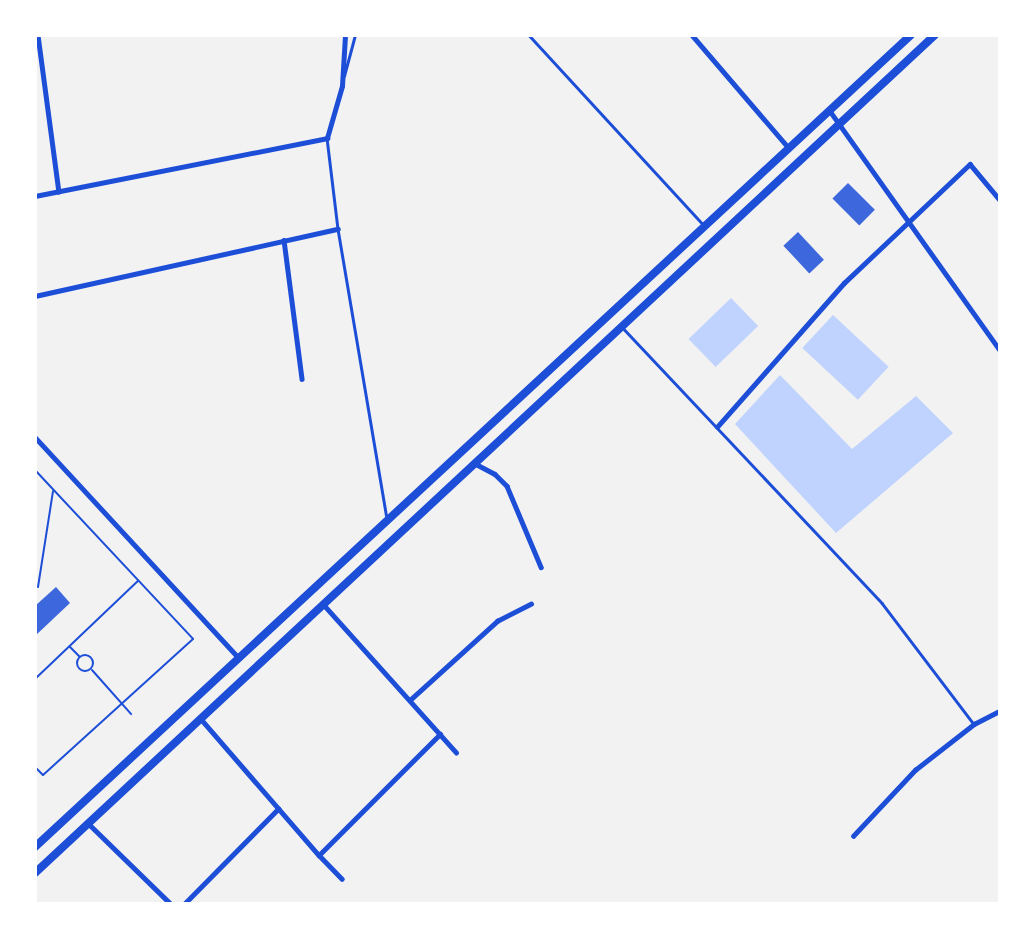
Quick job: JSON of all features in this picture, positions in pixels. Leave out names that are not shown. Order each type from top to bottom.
[{"type":"main road","points":[[35,847],[911,35]]},
{"type":"main road","points":[[35,873],[935,35]]},
{"type":"main road","points":[[155,738],[166,751]]},
{"type":"street","points":[[38,35],[59,191]]},
{"type":"street","points":[[35,196],[327,138],[342,86],[345,35]]},
{"type":"street","points":[[692,35],[790,149]]},
{"type":"street","points":[[830,111],[1000,350]]},
{"type":"street","points":[[717,427],[844,283],[970,164],[1000,200]]},
{"type":"street","points":[[35,296],[338,229]]},
{"type":"street","points":[[284,240],[302,379]]},
{"type":"street","points":[[35,438],[240,659]]},
{"type":"street","points":[[476,464],[495,474],[507,486],[541,567]]},
{"type":"street","points":[[410,700],[497,621],[531,604]]},
{"type":"street","points":[[324,605],[456,752]]},
{"type":"street","points":[[853,836],[900,785],[974,724],[1000,711]]},
{"type":"street","points":[[201,719],[342,879]]},
{"type":"street","points":[[319,855],[440,734]]},
{"type":"street","points":[[184,904],[278,809]]},
{"type":"street","points":[[89,823],[168,903]]},
{"type":"lane","points":[[342,86],[355,35]]},
{"type":"lane","points":[[530,35],[705,227]]},
{"type":"lane","points":[[327,138],[338,229],[387,522]]},
{"type":"lane","points":[[622,327],[882,603],[974,724]]},
{"type":"path","points":[[35,470],[193,639],[43,775],[35,767]]},
{"type":"path","points":[[38,587],[54,489]]},
{"type":"path","points":[[36,676],[138,581]]},
{"type":"path","points":[[69,646],[79,657]]},
{"type":"path","points":[[86,654],[92,657],[92,670],[85,672],[79,669],[76,663],[79,657],[86,654]]},
{"type":"path","points":[[92,670],[131,714]]},
{"type":"water","points":[[731,298],[758,326],[716,367],[689,339]]},
{"type":"water","points":[[833,315],[889,367],[858,400],[802,348]]},
{"type":"water","points":[[780,375],[852,449],[916,396],[953,433],[836,533],[735,424]]},
{"type":"building","points":[[848,183],[875,210],[859,225],[832,199]]},
{"type":"building","points":[[798,232],[824,260],[809,273],[783,246]]},
{"type":"building","points":[[56,587],[70,603],[35,636],[35,606]]}]
